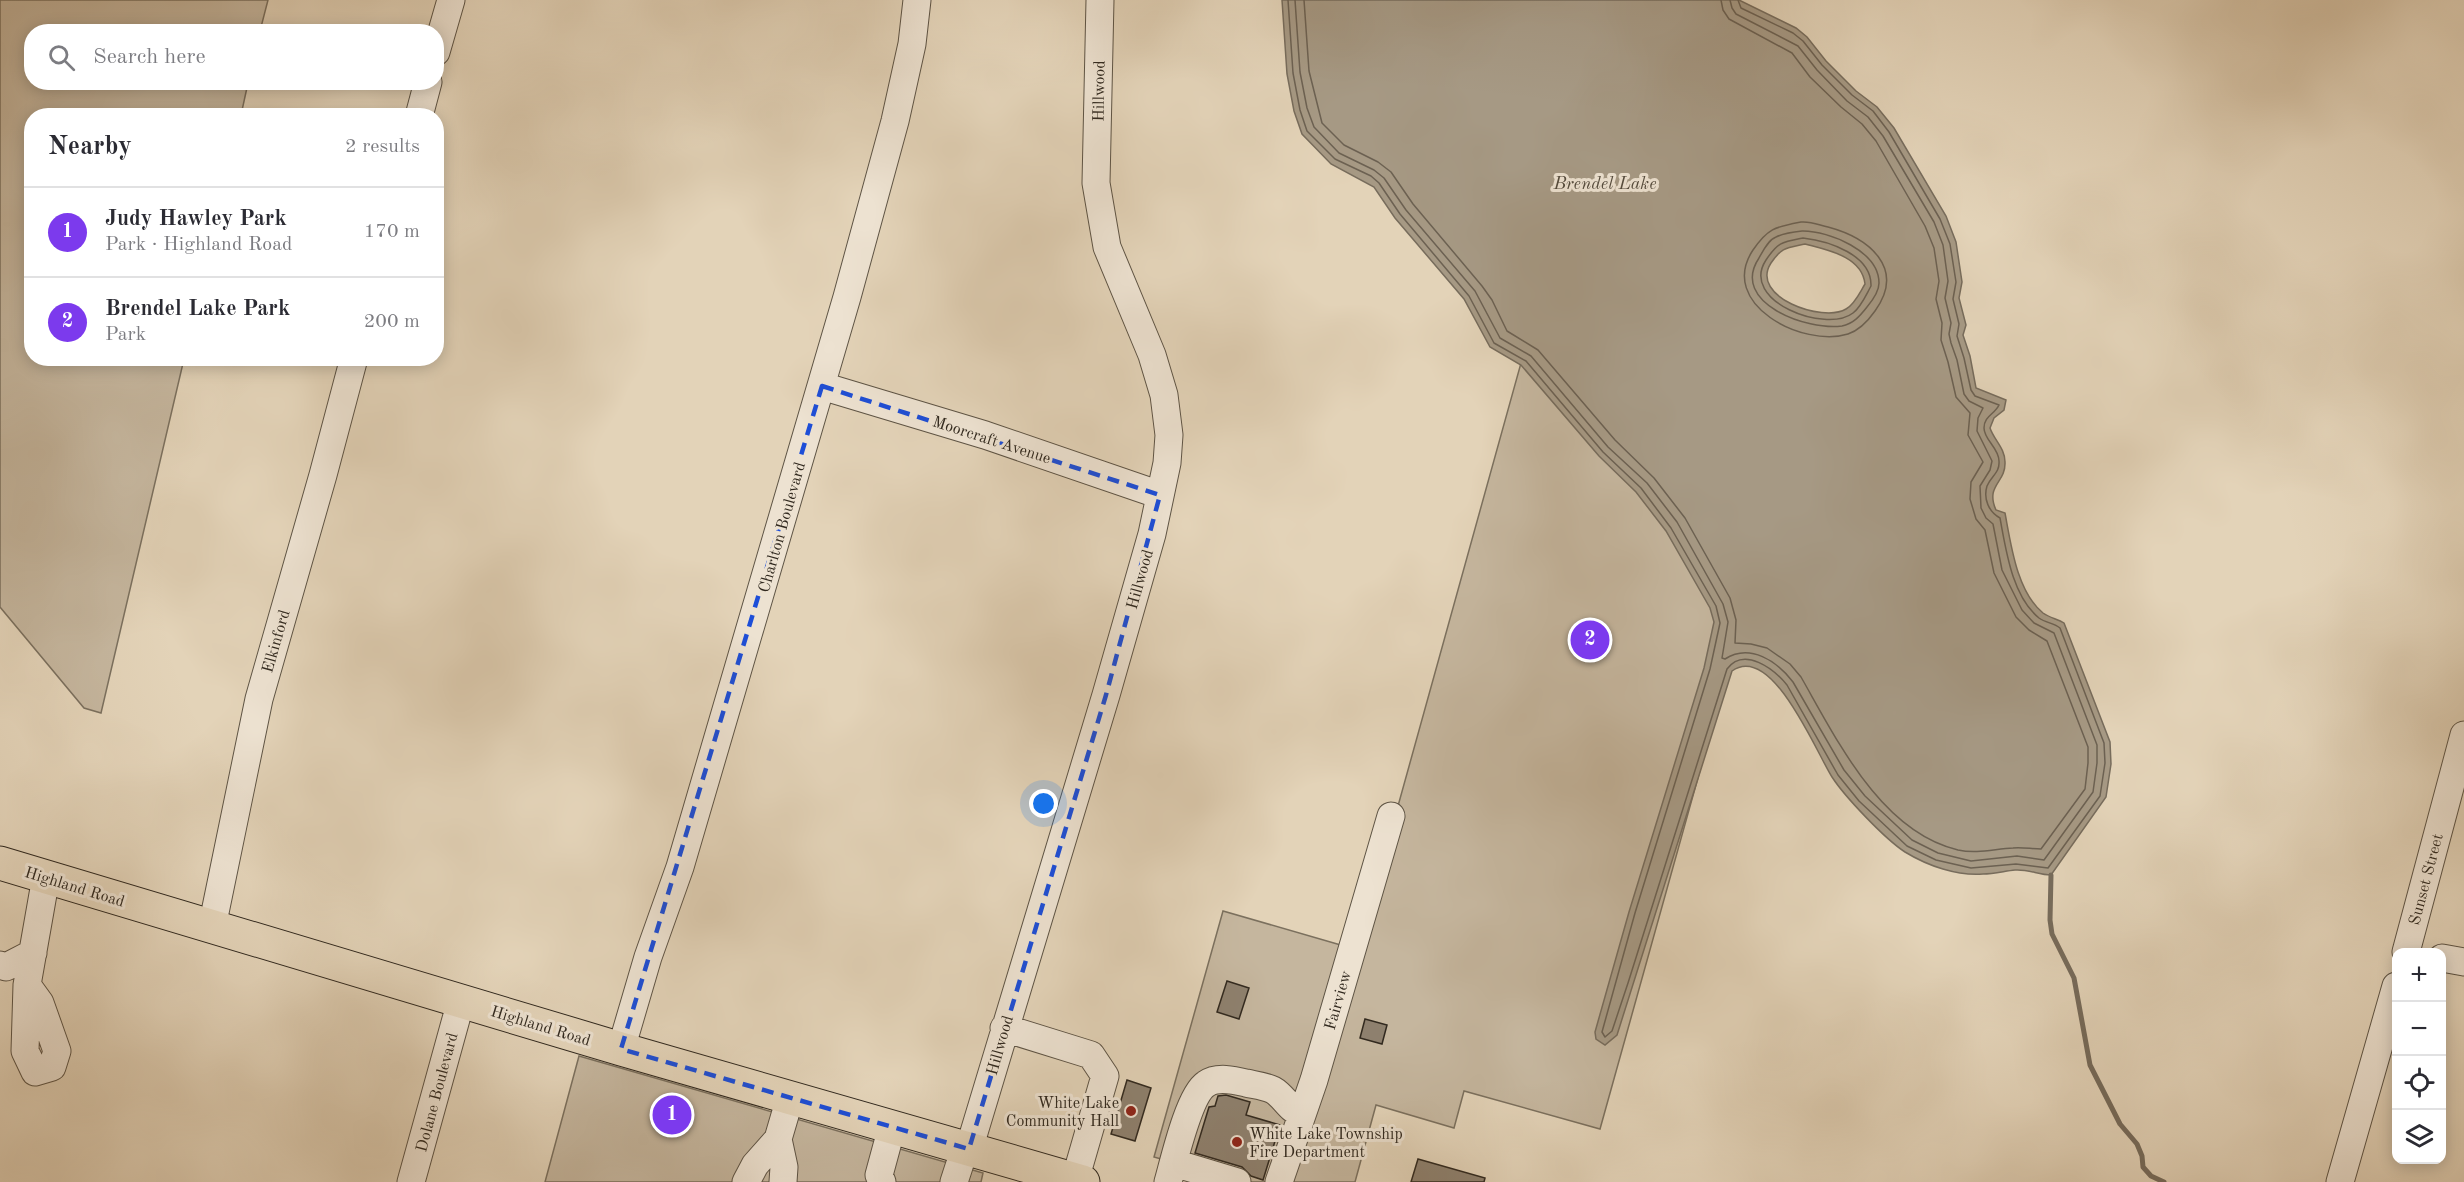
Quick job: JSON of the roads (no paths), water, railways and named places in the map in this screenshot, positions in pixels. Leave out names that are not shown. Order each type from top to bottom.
[{"type":"highway","name":"Highland Road","points":[[0,863],[1069,1180]]},
{"type":"street","points":[[444,24],[451,0]]},
{"type":"street","name":"Charlton Boulevard","points":[[621,1049],[648,957],[683,856],[822,386],[895,121],[912,44],[916,0]]},
{"type":"street","name":"Hillwood","points":[[954,1182],[967,1149],[1106,695],[1152,534],[1167,463],[1169,435],[1164,395],[1152,355],[1107,247],[1096,183],[1100,0]]},
{"type":"street","points":[[421,108],[426,90]]},
{"type":"street","name":"Elkinford","points":[[212,927],[259,699],[352,366]]},
{"type":"street","name":"Moorcraft Avenue","points":[[822,386],[985,435],[1160,495]]},
{"type":"street","name":"Sunset Street","points":[[2409,948],[2464,735]]},
{"type":"street","name":"Fairview","points":[[1279,1182],[1318,1068],[1391,816]]},
{"type":"street","points":[[27,985],[46,877]]},
{"type":"street","points":[[2,974],[33,953]]},
{"type":"street","points":[[2446,959],[2464,962]]},
{"type":"street","name":"Dolane Boulevard","points":[[411,1182],[461,1001]]},
{"type":"street","points":[[2340,1182],[2392,1002]]},
{"type":"street","points":[[1004,1028],[1090,1054],[1105,1076],[1069,1180]]},
{"type":"street","points":[[1237,1182],[1171,1172],[1193,1101],[1205,1084],[1214,1080],[1233,1080],[1275,1091],[1294,1111],[1301,1113]]},
{"type":"street","points":[[746,1182],[755,1165],[778,1139],[790,1098]]},
{"type":"street","points":[[882,1182],[879,1175],[892,1127]]},
{"type":"street","points":[[778,1139],[784,1167],[783,1182]]},
{"type":"water","name":"Brendel Lake","points":[[1282,0],[1739,0],[1796,28],[1856,91],[1877,107],[1894,128],[1946,216],[1956,242],[1962,282],[1959,298],[1966,325],[1963,335],[1976,388],[2006,400],[2004,410],[1994,418],[1990,428],[2003,452],[2005,462],[2002,475],[1994,489],[1993,502],[1996,510],[2005,513],[2021,581],[2034,604],[2043,613],[2064,623],[2110,742],[2111,764],[2106,797],[2051,875],[2020,870],[1987,874],[1953,872],[1923,862],[1905,852],[1877,828],[1838,785],[1804,725],[1777,685],[1762,672],[1747,666],[1732,671],[1617,1035],[1605,1045],[1596,1039],[1595,1032],[1629,912],[1704,668],[1714,622],[1710,608],[1666,531],[1636,492],[1599,456],[1521,365],[1490,347],[1464,299],[1395,218],[1374,187],[1331,164],[1302,134],[1294,111],[1287,74]],"holes":[[[1805,244],[1842,256],[1857,267],[1862,274],[1865,284],[1855,301],[1846,309],[1835,312],[1806,310],[1779,296],[1770,286],[1767,275],[1771,263],[1778,254],[1793,246]]]},
{"type":"waterway","points":[[2051,875],[2052,934],[2074,978],[2090,1065],[2120,1124],[2137,1144],[2142,1156],[2143,1167],[2151,1176],[2164,1182]]},
{"type":"place","name":"Brendel Lake Park","points":[[1590,640]]},
{"type":"place","name":"White Lake Community Hall","points":[[1131,1111]]},
{"type":"place","name":"Judy Hawley Park","points":[[672,1115]]},
{"type":"place","name":"White Lake Township Fire Department","points":[[1237,1142]]}]
